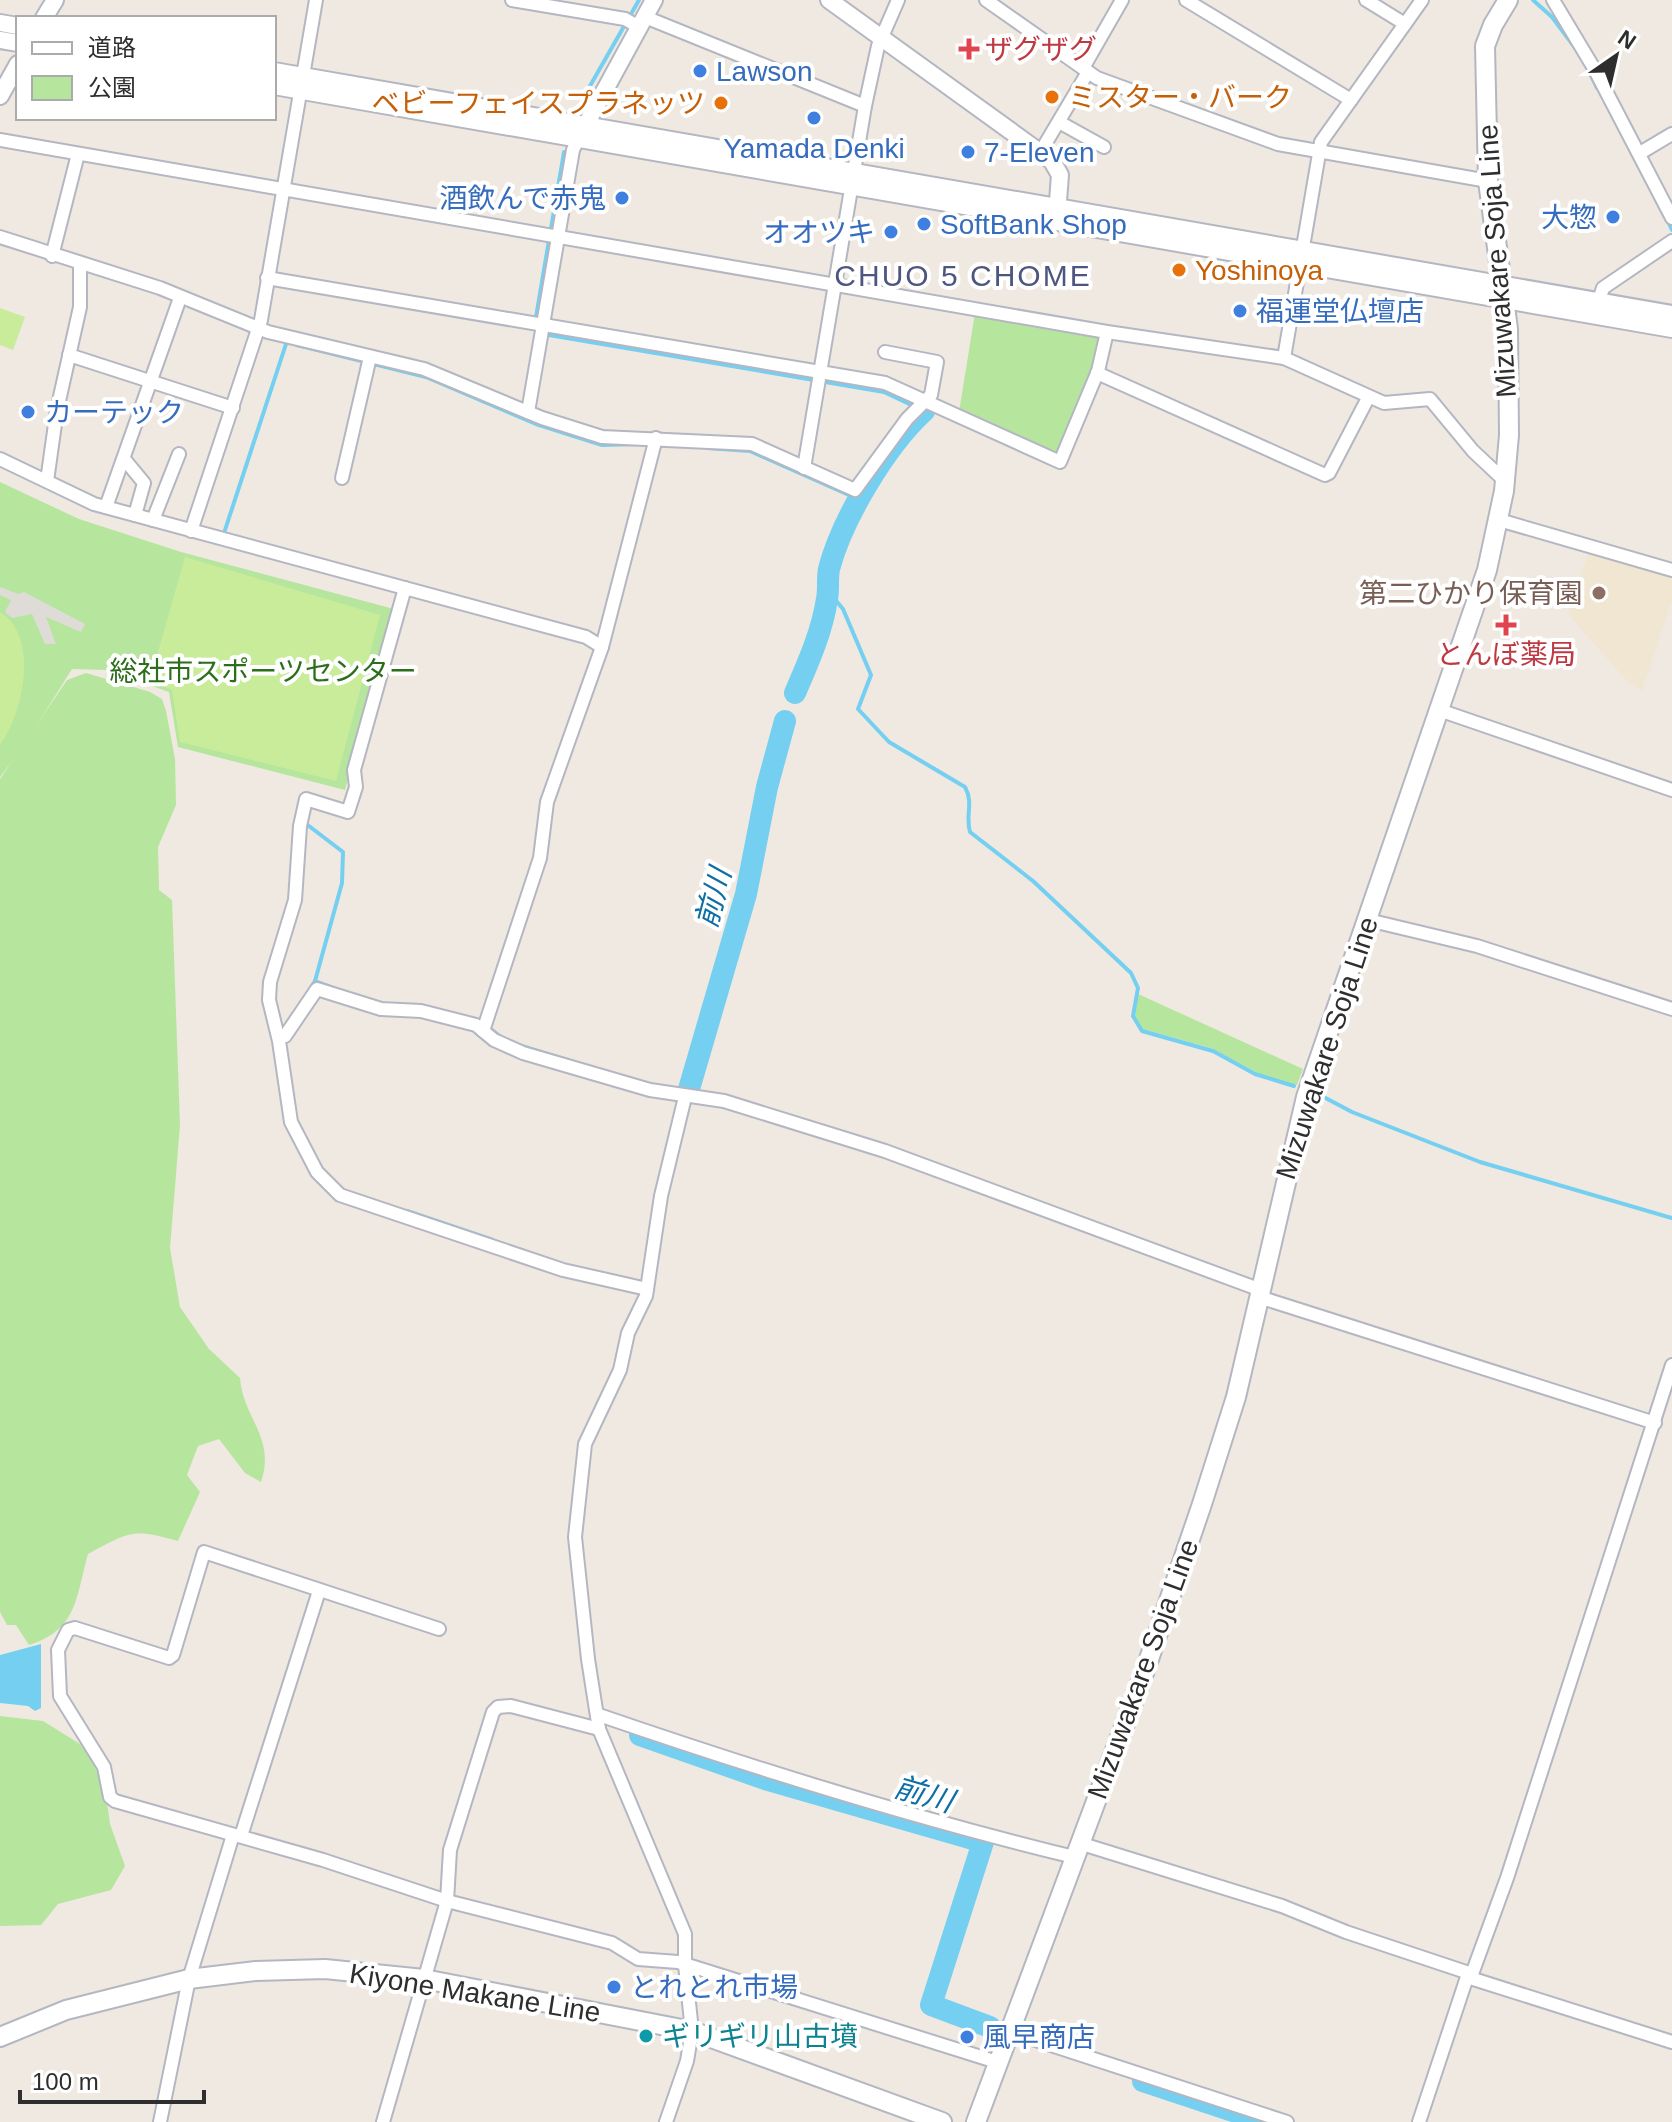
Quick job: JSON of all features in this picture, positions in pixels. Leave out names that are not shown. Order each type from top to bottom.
[{"type":"main road","name":"Mizuwakare Soja Line","points":[[976,2122],[1147,1665],[1202,1504],[1236,1397],[1306,1097],[1487,570],[1499,520],[1509,435],[1508,329],[1488,181],[1485,46],[1508,0]]},
{"type":"main road","name":"Kiyone Makane Line","points":[[0,2037],[66,2010],[189,1979],[297,1969],[424,1979],[692,2031],[942,2122]]},
{"type":"street","points":[[191,531],[258,332],[316,0]]},
{"type":"street","points":[[528,412],[543,325],[553,235],[573,150],[635,21],[654,0]]},
{"type":"street","points":[[829,0],[1041,151],[1060,175],[1057,213]]},
{"type":"street","points":[[804,468],[865,106],[881,36],[898,0]]},
{"type":"street","points":[[986,0],[1086,70],[1278,144],[1488,181]]},
{"type":"street","points":[[1041,151],[1122,0]]},
{"type":"street","points":[[1186,0],[1351,100]]},
{"type":"street","points":[[1366,0],[1405,24]]},
{"type":"street","points":[[1284,358],[1321,142],[1422,0]]},
{"type":"street","points":[[1553,0],[1640,153],[1672,218]]},
{"type":"street","points":[[521,1],[635,21],[865,106]]},
{"type":"street","points":[[0,96],[16,68]]},
{"type":"street","points":[[276,72],[301,84]]},
{"type":"street","points":[[276,86],[301,84],[1057,213],[1502,291],[1672,329]]},
{"type":"street","points":[[1059,122],[1104,147]]},
{"type":"street","points":[[1640,153],[1672,134]]},
{"type":"street","points":[[0,140],[1107,332],[1284,358],[1384,403],[1430,399],[1473,451],[1505,481]]},
{"type":"street","points":[[52,256],[78,154]]},
{"type":"street","points":[[0,237],[179,300],[258,332],[369,362],[424,369],[528,412],[602,437],[655,442],[752,444],[855,490],[931,395],[937,362],[885,352]]},
{"type":"street","points":[[1599,300],[1603,288],[1672,241]]},
{"type":"street","points":[[47,481],[80,307],[80,267]]},
{"type":"street","points":[[267,278],[543,325],[819,378],[885,383],[921,406],[1060,462],[1097,373],[1107,332]]},
{"type":"street","points":[[1502,291],[1599,300],[1672,314]]},
{"type":"street","points":[[106,507],[179,300]]},
{"type":"street","points":[[69,355],[233,408]]},
{"type":"street","points":[[342,478],[369,362]]},
{"type":"street","points":[[1097,373],[1325,475],[1329,473],[1368,398]]},
{"type":"street","points":[[483,1031],[540,858],[547,802],[602,647],[655,442]]},
{"type":"street","points":[[153,520],[179,454]]},
{"type":"street","points":[[0,459],[106,507],[586,637],[602,647]]},
{"type":"street","points":[[125,460],[144,483],[135,515]]},
{"type":"street","points":[[1499,520],[1672,570]]},
{"type":"street","points":[[405,588],[354,770],[356,787],[348,812],[306,799],[300,826],[295,900],[268,989],[291,1122],[317,1172],[340,1195],[480,1239],[563,1270],[647,1289]]},
{"type":"street","points":[[1439,710],[1672,790]]},
{"type":"street","points":[[1368,920],[1477,946],[1672,1009]]},
{"type":"street","points":[[285,1036],[317,989],[381,1009],[421,1011],[459,1020],[523,1053],[685,1097],[693,1093],[724,1101],[885,1151],[1260,1294],[1655,1423]]},
{"type":"street","points":[[666,2122],[687,2061],[692,2031],[683,1926],[644,1841],[599,1722],[588,1659],[575,1537],[585,1444],[620,1370],[628,1333],[647,1289],[661,1196],[685,1097]]},
{"type":"street","points":[[1419,2122],[1512,1865],[1672,1365]]},
{"type":"street","points":[[439,1629],[204,1552],[173,1655],[169,1658],[75,1628],[62,1637],[58,1650],[60,1696],[104,1767],[110,1797],[447,1901],[612,1943],[638,1959],[685,1965],[997,2062]]},
{"type":"street","points":[[160,2122],[189,1979],[319,1591]]},
{"type":"street","points":[[383,2122],[447,1901],[450,1850],[498,1707],[511,1706],[599,1722],[985,1836],[1076,1850],[1282,1906],[1346,1932],[1672,2042]]},
{"type":"street","points":[[1008,2031],[1287,2122]]},
{"type":"shaded area","points":[[1590,549],[1672,574],[1672,600],[1642,691],[1630,684],[1568,614]]},
{"type":"shaded area","points":[[0,587],[18,594],[24,592],[85,624],[81,632],[46,617],[56,644],[45,644],[32,614],[12,618],[5,612],[11,600],[0,595]]},
{"type":"green space","points":[[0,308],[25,317],[13,350],[0,345]]},
{"type":"green space","points":[[975,313],[1097,333],[1100,340],[1097,355],[1061,453],[1055,455],[959,412]]},
{"type":"green space","name":"総社市スポーツセンター","points":[[0,482],[79,519],[181,552],[394,609],[345,790],[178,747],[169,692],[106,670],[72,669],[23,747],[0,777]]},
{"type":"green space","points":[[185,557],[380,615],[336,781],[180,742],[172,690],[150,680]]},
{"type":"green space","points":[[0,612],[12,624],[20,639],[24,676],[15,714],[0,745]]},
{"type":"green space","points":[[86,673],[150,692],[162,699],[166,711],[175,759],[176,805],[158,847],[159,890],[172,900],[180,1125],[170,1248],[180,1307],[209,1349],[240,1378],[242,1392],[262,1440],[265,1467],[261,1482],[245,1473],[219,1439],[198,1446],[187,1475],[200,1492],[178,1541],[150,1534],[131,1534],[88,1554],[77,1597],[66,1621],[45,1639],[29,1645],[16,1625],[7,1625],[0,1612],[0,779],[67,680]]},
{"type":"green space","points":[[1138,994],[1303,1069],[1297,1085],[1263,1076],[1211,1048],[1142,1029],[1135,1016]]},
{"type":"green space","points":[[0,1716],[43,1721],[80,1744],[93,1762],[106,1794],[110,1824],[125,1866],[111,1890],[58,1904],[41,1925],[0,1926]]},
{"type":"water","points":[[41,1644],[41,1708],[35,1711],[28,1706],[0,1703],[0,1655]]},
{"type":"waterway","points":[[582,100],[639,0]]},
{"type":"waterway","points":[[1533,0],[1552,17],[1576,49]]},
{"type":"waterway","points":[[1587,67],[1597,88]]},
{"type":"waterway","points":[[536,317],[564,152]]},
{"type":"waterway","points":[[1667,219],[1672,230]]},
{"type":"waterway","points":[[549,335],[884,392],[924,411]]},
{"type":"waterway","points":[[225,530],[287,341]]},
{"type":"waterway","points":[[297,345],[426,377],[536,424],[602,445],[639,444]]},
{"type":"waterway","name":"前川","points":[[795,693],[822,623],[829,569],[844,528],[881,463],[924,411]]},
{"type":"waterway","points":[[707,448],[750,451],[858,499]]},
{"type":"waterway","points":[[828,591],[843,609],[871,675],[858,709],[889,742],[965,787],[969,799],[970,832],[1033,881],[1131,973],[1138,988],[1133,1016],[1142,1031],[1213,1051],[1255,1074],[1294,1086]]},
{"type":"waterway","name":"前川","points":[[689,1089],[746,894],[767,787],[785,721]]},
{"type":"waterway","points":[[305,823],[343,852],[342,883],[315,981],[308,992]]},
{"type":"waterway","points":[[315,981],[331,987]]},
{"type":"waterway","points":[[492,1030],[502,1038]]},
{"type":"waterway","points":[[518,1045],[567,1060]]},
{"type":"waterway","points":[[1318,1094],[1352,1112],[1480,1162],[1672,1218]]},
{"type":"waterway","points":[[407,1211],[493,1240]]},
{"type":"waterway","name":"前川","points":[[640,1735],[768,1780],[983,1842],[931,2005],[990,2027]]},
{"type":"waterway","name":"前川","points":[[1143,2081],[1266,2122]]},
{"type":"place","name":"ザグザグ","points":[[969,49]]},
{"type":"place","name":"Lawson","points":[[700,71]]},
{"type":"place","name":"ミスター・バーク","points":[[1052,97]]},
{"type":"place","name":"ベビーフェイスプラネッツ","points":[[721,103]]},
{"type":"place","name":"Yamada Denki","points":[[814,118]]},
{"type":"place","name":"7-Eleven","points":[[968,152]]},
{"type":"place","name":"酒飲んで赤鬼","points":[[622,198]]},
{"type":"place","name":"大惣","points":[[1613,217]]},
{"type":"place","name":"SoftBank Shop","points":[[924,224]]},
{"type":"place","name":"オオツキ","points":[[891,232]]},
{"type":"place","name":"Yoshinoya","points":[[1179,270]]},
{"type":"place","name":"福運堂仏壇店","points":[[1240,311]]},
{"type":"place","name":"カーテック","points":[[28,412]]},
{"type":"place","name":"第二ひかり保育園","points":[[1599,593]]},
{"type":"place","name":"とんぼ薬局","points":[[1506,625]]},
{"type":"place","name":"とれとれ市場","points":[[614,1987]]},
{"type":"place","name":"ギリギリ山古墳","points":[[646,2036]]},
{"type":"place","name":"風早商店","points":[[967,2037]]},
{"type":"district","name":"CHUO 5 CHOME","points":[[963,275]]}]
